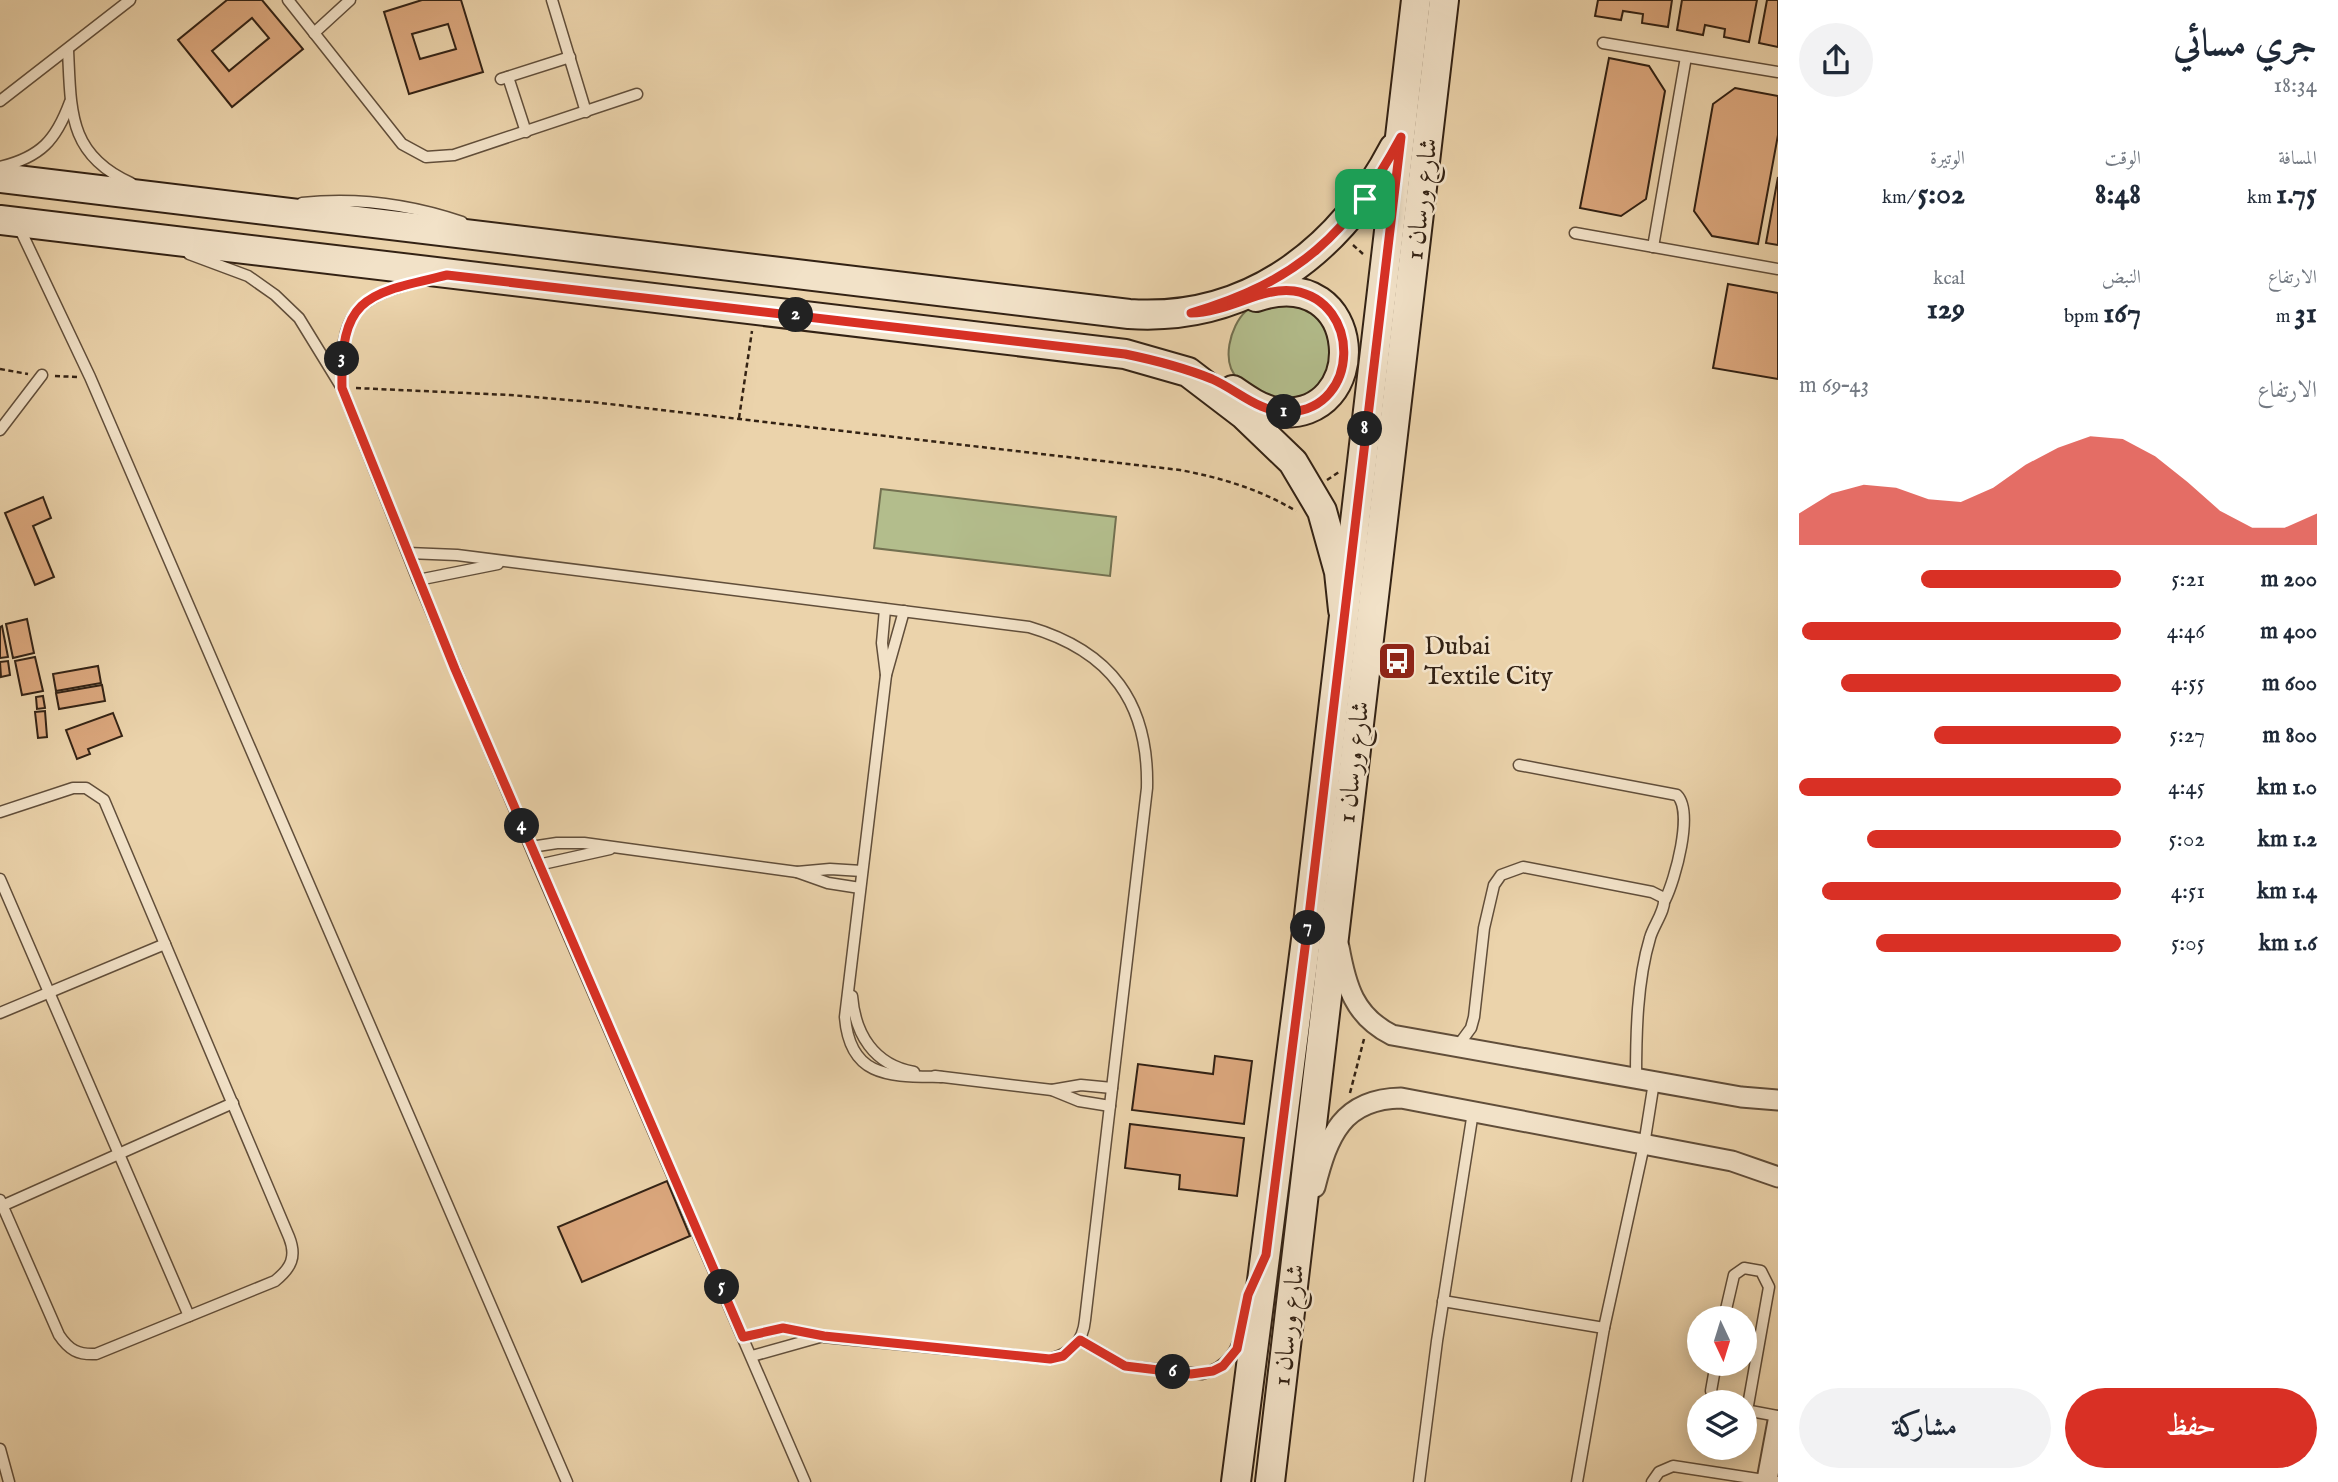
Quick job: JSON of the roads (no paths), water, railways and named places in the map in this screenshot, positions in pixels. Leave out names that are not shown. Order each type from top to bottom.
[{"type":"street","name":"شارع ورسان 1","points":[[1236,1482],[1308,924],[1416,0]]},
{"type":"street","name":"شارع ورسان 1","points":[[1270,1482],[1298,1255],[1334,919],[1428,159],[1444,0]]},
{"type":"street","points":[[1191,313],[1259,288],[1315,252],[1338,232],[1365,199],[1401,137]]},
{"type":"street","points":[[0,178],[1129,314],[1210,313],[1276,291],[1293,291],[1310,296],[1330,312],[1343,334],[1346,351],[1343,369],[1336,384],[1317,402],[1293,412],[1275,411],[1259,406],[1224,385],[1125,354],[8,221]]},
{"type":"street","points":[[1188,372],[1243,414],[1293,462],[1311,490],[1330,536],[1339,572],[1343,610]]},
{"type":"street","points":[[1334,919],[1345,981],[1362,1013],[1392,1035],[1645,1080],[1778,1100]]},
{"type":"street","points":[[1298,1255],[1329,1139],[1347,1116],[1372,1102],[1387,1099],[1473,1112],[1732,1161],[1778,1177]]},
{"type":"street","points":[[1772,1481],[1778,1419]]},
{"type":"lane","points":[[0,101],[130,0]]},
{"type":"lane","points":[[288,0],[401,144],[413,153],[440,159],[636,94]]},
{"type":"lane","points":[[314,33],[350,0]]},
{"type":"lane","points":[[552,0],[586,112]]},
{"type":"lane","points":[[1603,43],[1778,72]]},
{"type":"lane","points":[[68,50],[71,102],[81,143],[88,153],[116,176],[166,198]]},
{"type":"lane","points":[[526,132],[505,78],[570,57]]},
{"type":"lane","points":[[1653,247],[1686,57]]},
{"type":"lane","points":[[0,167],[24,159],[46,146],[61,128],[71,102]]},
{"type":"lane","points":[[8,221],[95,390],[567,1482]]},
{"type":"lane","points":[[1575,233],[1778,269]]},
{"type":"lane","points":[[130,236],[218,263],[248,276],[275,295],[299,318],[342,388],[418,580],[538,865],[806,1482]]},
{"type":"lane","points":[[342,388],[343,338],[350,320],[362,305],[377,294],[395,287],[447,275]]},
{"type":"lane","points":[[0,430],[42,375]]},
{"type":"lane","points":[[408,553],[457,555],[1029,627],[1056,635],[1080,647],[1102,664],[1121,684],[1135,708],[1144,734],[1147,788],[1084,1330],[1080,1340],[1063,1356],[1050,1359],[824,1336],[783,1328],[743,1337]]},
{"type":"lane","points":[[418,580],[506,563]]},
{"type":"lane","points":[[886,609],[882,643],[886,675]]},
{"type":"lane","points":[[904,611],[886,675],[845,1017],[846,1036],[854,1053],[867,1066],[884,1074],[941,1077],[1052,1090],[1079,1101],[1110,1106]]},
{"type":"lane","points":[[1519,765],[1677,795],[1684,804],[1685,815],[1675,878],[1646,955],[1644,1145],[1604,1328],[1577,1482]]},
{"type":"lane","points":[[0,812],[5,806],[73,788],[96,792],[104,800],[165,944],[233,1104],[294,1248],[293,1261],[286,1272],[275,1281],[96,1354],[73,1351],[60,1335],[1,1203],[233,1104]]},
{"type":"lane","points":[[531,847],[571,842],[796,872],[828,883],[860,888]]},
{"type":"lane","points":[[538,865],[611,848]]},
{"type":"lane","points":[[796,872],[830,869],[862,872]]},
{"type":"lane","points":[[1455,1048],[1471,1028],[1490,900],[1497,880],[1507,871],[1531,869],[1658,893],[1665,900]]},
{"type":"lane","points":[[0,879],[47,993],[189,1316]]},
{"type":"lane","points":[[0,1013],[165,944]]},
{"type":"lane","points":[[851,981],[853,1011],[859,1032],[871,1049],[897,1067],[941,1077]]},
{"type":"lane","points":[[1052,1090],[1081,1085],[1112,1088]]},
{"type":"lane","points":[[1419,1482],[1443,1300],[1473,1112]]},
{"type":"lane","points":[[1248,1295],[1266,1255]]},
{"type":"lane","points":[[1727,1306],[1734,1275],[1744,1268],[1761,1271],[1769,1287],[1757,1352]]},
{"type":"lane","points":[[1443,1300],[1604,1328]]},
{"type":"lane","points":[[1080,1340],[1125,1366],[1202,1374],[1213,1371],[1231,1358],[1240,1338],[1245,1313]]},
{"type":"lane","points":[[752,1356],[824,1336]]},
{"type":"lane","points":[[1757,1414],[1778,1419]]},
{"type":"lane","points":[[0,1449],[9,1482]]},
{"type":"lane","points":[[1652,1482],[1659,1472],[1673,1466],[1772,1481]]},
{"type":"place","name":"Dubai Textile City","points":[[1397,661]]}]
